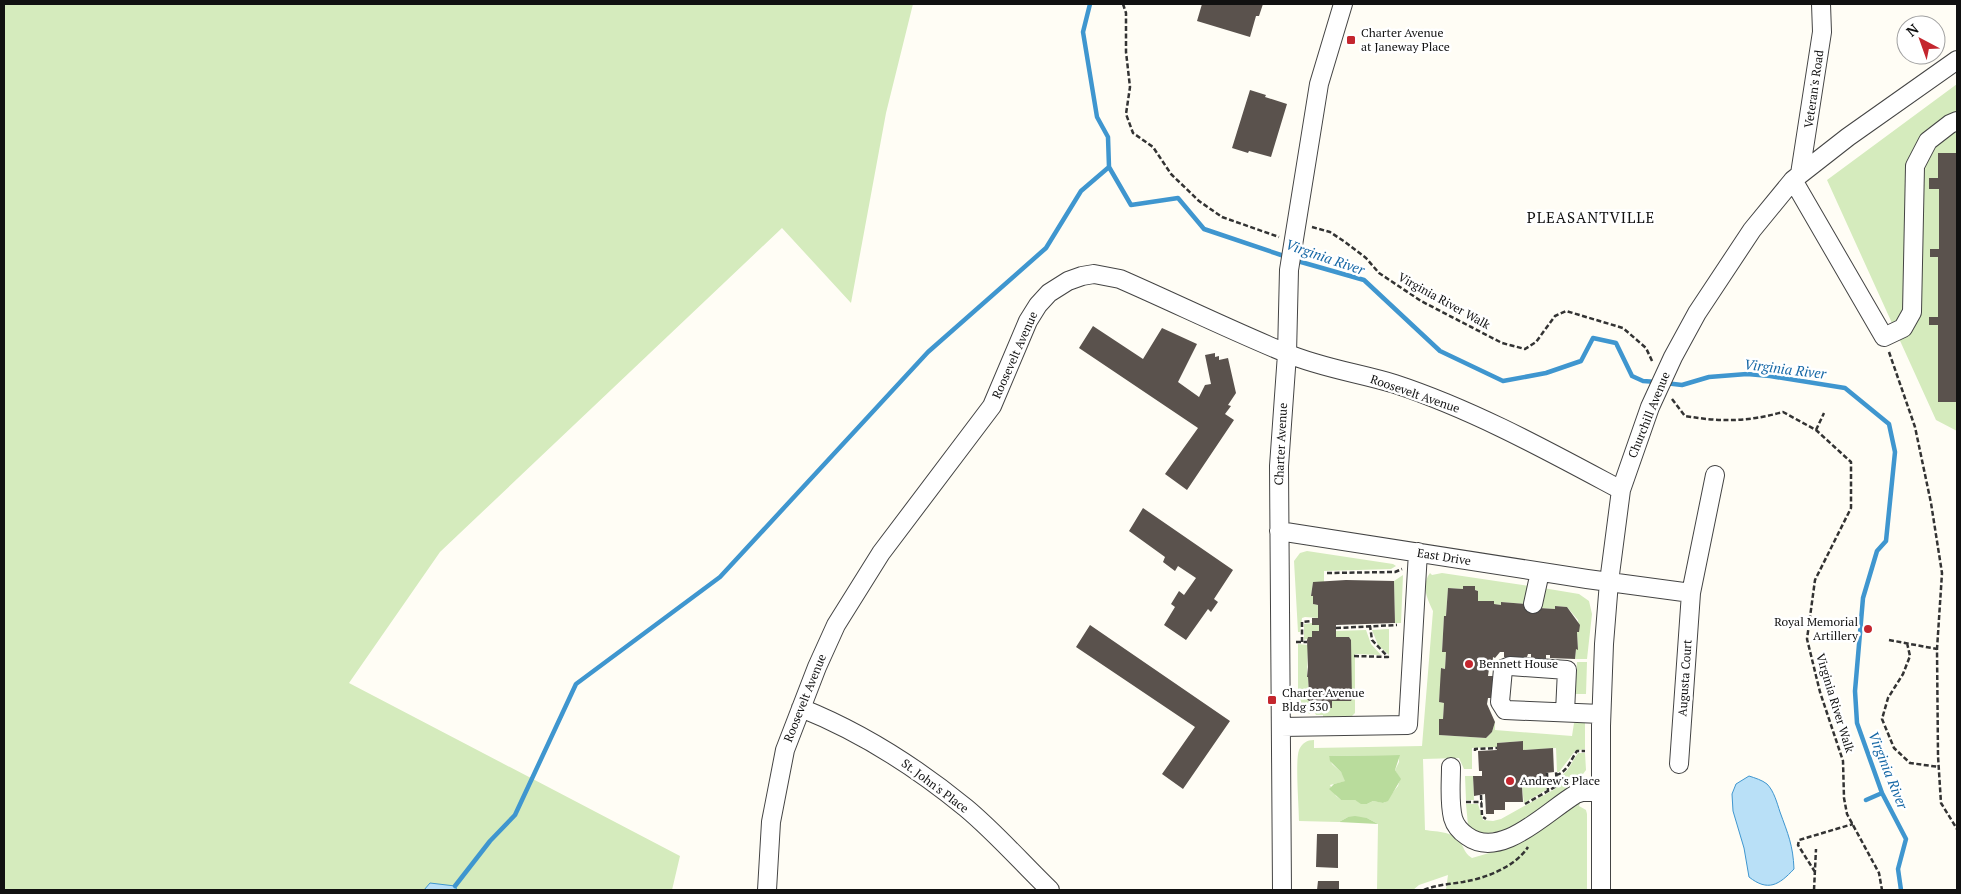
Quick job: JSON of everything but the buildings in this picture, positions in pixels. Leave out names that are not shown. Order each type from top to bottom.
[{"type":"street","name":"Charter Avenue","points":[[1282,890],[1279,466],[1287,354],[1289,270],[1292,239],[1319,84],[1343,4]]},
{"type":"street","name":"Veteran's Road","points":[[1797,177],[1822,32],[1821,4]]},
{"type":"street","name":"Churchill Avenue","points":[[1601,890],[1601,714],[1609,582],[1621,490],[1662,397],[1662,366],[1752,230],[1797,177],[1848,137],[1957,60]]},
{"type":"street","points":[[1797,177],[1884,337],[1903,328],[1912,312],[1915,166],[1928,141],[1950,124],[1957,121]]},
{"type":"street","name":"Roosevelt Avenue","points":[[767,890],[771,822],[785,750],[836,625],[881,553],[992,406],[1028,321],[1049,293],[1068,281],[1094,274],[1120,278],[1287,354],[1331,368],[1394,384],[1462,410],[1538,446],[1621,490]]},
{"type":"street","name":"Augusta Court","points":[[1679,764],[1691,593],[1715,475]]},
{"type":"street","name":"East Drive","points":[[1279,531],[1609,582]]},
{"type":"street","points":[[1281,727],[1408,725],[1418,552]]},
{"type":"street","points":[[1533,604],[1540,572]]},
{"type":"street","points":[[1609,582],[1691,593]]},
{"type":"street","name":"St. John's Place","points":[[801,708],[831,720],[886,750],[933,782],[967,809],[1050,890]]},
{"type":"street","points":[[1565,712],[1601,714]]},
{"type":"street","points":[[1451,767],[1453,819],[1469,838],[1487,844],[1510,838],[1576,794],[1600,792]]},
{"type":"path","name":"Virginia River Walk","points":[[1124,4],[1126,13],[1126,52],[1130,86],[1126,114],[1134,133],[1153,147],[1171,174],[1199,202],[1222,216],[1279,237],[1292,239],[1308,226],[1330,232],[1366,258],[1379,273],[1421,301],[1502,343],[1525,349],[1536,342],[1555,316],[1566,311],[1622,328],[1646,348],[1662,366]]},
{"type":"path","points":[[1884,337],[1915,427],[1931,503],[1942,573],[1937,649],[1938,767],[1941,803],[1957,829]]},
{"type":"path","name":"Virginia River Walk","points":[[1662,397],[1685,416],[1718,421],[1762,418],[1783,412],[1816,430],[1851,462],[1851,508],[1815,580],[1807,639],[1820,692],[1843,761],[1844,798],[1847,814],[1879,873],[1882,890]]},
{"type":"path","points":[[1816,430],[1824,413]]},
{"type":"path","points":[[1327,573],[1395,572],[1403,569]]},
{"type":"path","points":[[1302,642],[1302,622],[1312,621]]},
{"type":"path","points":[[1336,628],[1402,625]]},
{"type":"path","points":[[1354,656],[1388,657],[1372,640],[1370,626]]},
{"type":"path","points":[[1889,640],[1937,649]]},
{"type":"path","points":[[1293,642],[1307,642]]},
{"type":"path","points":[[1907,643],[1910,656],[1903,674],[1888,698],[1882,719],[1894,748],[1910,763],[1938,767]]},
{"type":"path","points":[[1475,751],[1475,749],[1497,748]]},
{"type":"path","points":[[1524,804],[1557,785],[1556,774],[1563,772],[1577,751],[1588,751]]},
{"type":"path","points":[[1547,773],[1548,791]]},
{"type":"path","points":[[1481,795],[1482,816],[1486,819]]},
{"type":"path","points":[[1424,890],[1478,878],[1496,872],[1510,864],[1523,854],[1536,834],[1536,822]]},
{"type":"path","points":[[1815,872],[1798,845],[1799,840],[1853,824]]},
{"type":"path","points":[[1814,890],[1816,849]]},
{"type":"green space","points":[[4,4],[913,4],[886,113],[851,303],[782,228],[440,552],[349,683],[680,856],[672,890],[4,890]]},
{"type":"green space","points":[[1957,84],[1957,431],[1936,420],[1827,180]]},
{"type":"green space","points":[[1307,551],[1396,566],[1391,569],[1324,571],[1324,582],[1313,582],[1311,596],[1313,596],[1313,604],[1318,605],[1318,618],[1302,618],[1300,632],[1298,632],[1294,561],[1300,553]]},
{"type":"green space","points":[[1430,573],[1432,575],[1442,573],[1529,586],[1527,604],[1501,602],[1501,605],[1494,604],[1494,601],[1478,601],[1478,591],[1475,590],[1475,586],[1464,586],[1463,589],[1448,588],[1442,652],[1446,652],[1445,669],[1442,668],[1439,702],[1444,703],[1443,719],[1439,719],[1439,735],[1486,738],[1492,732],[1495,722],[1495,730],[1572,736],[1574,723],[1585,723],[1585,749],[1575,751],[1559,772],[1557,772],[1556,748],[1523,750],[1523,741],[1497,743],[1497,747],[1472,748],[1472,769],[1464,769],[1459,758],[1423,759],[1425,830],[1446,833],[1455,837],[1472,858],[1503,849],[1530,837],[1555,817],[1581,801],[1579,806],[1586,810],[1587,814],[1587,890],[1438,890],[1446,889],[1448,875],[1419,885],[1413,890],[1377,890],[1378,824],[1367,818],[1348,817],[1339,822],[1299,821],[1298,756],[1300,748],[1305,742],[1314,740],[1314,748],[1422,746],[1433,611],[1425,587]],"holes":[[[1399,755],[1399,762],[1395,770],[1400,779],[1398,786],[1384,803],[1373,801],[1367,804],[1355,800],[1341,800],[1336,796],[1330,785],[1346,781],[1341,772],[1332,764],[1329,756]]]},
{"type":"green space","points":[[1403,575],[1401,623],[1395,623],[1394,581]]},
{"type":"green space","points":[[1543,588],[1579,594],[1589,601],[1592,614],[1587,659],[1575,659],[1576,649],[1578,649],[1578,620],[1567,607],[1555,606],[1555,609],[1539,608]]},
{"type":"green space","points":[[1312,623],[1319,625],[1319,631],[1312,631],[1312,637],[1304,640],[1304,624]]},
{"type":"green space","points":[[1389,629],[1389,655],[1378,645],[1372,630]]},
{"type":"green space","points":[[1366,630],[1371,644],[1381,655],[1355,654],[1355,713],[1351,717],[1323,719],[1323,715],[1316,715],[1313,708],[1331,708],[1332,701],[1351,701],[1351,640],[1349,637],[1336,637],[1336,631]]},
{"type":"green space","points":[[1298,644],[1308,645],[1307,677],[1309,693],[1307,693],[1309,701],[1311,701],[1310,714],[1302,710],[1298,703]]},
{"type":"green space","points":[[1577,662],[1587,662],[1586,694],[1575,694]]},
{"type":"green space","points":[[1578,753],[1585,753],[1586,770],[1580,778],[1584,781],[1544,810],[1509,828],[1493,833],[1479,832],[1468,825],[1466,804],[1478,804],[1483,820],[1493,821],[1501,819],[1555,789],[1559,784],[1558,777],[1567,770]]},
{"type":"green space","points":[[1400,755],[1395,770],[1401,779],[1388,801],[1383,803],[1373,801],[1361,804],[1355,800],[1341,800],[1329,789],[1334,784],[1345,781],[1341,772],[1330,761],[1329,756]]},
{"type":"green space","points":[[1465,776],[1473,776],[1474,800],[1466,800]]},
{"type":"green space","points":[[1547,786],[1546,790],[1524,803],[1522,787]]},
{"type":"green space","points":[[1348,817],[1367,818],[1378,824],[1339,822]]},
{"type":"water","points":[[1749,776],[1767,784],[1772,790],[1791,846],[1794,869],[1773,885],[1756,882],[1749,877],[1744,848],[1733,811],[1732,794],[1736,784]]},
{"type":"water","points":[[430,883],[455,886],[457,890],[424,890]]},
{"type":"waterway","name":"Virginia River","points":[[1090,4],[1083,32],[1097,117],[1108,137],[1109,167],[1131,205],[1178,198],[1204,229],[1287,257]]},
{"type":"waterway","points":[[455,886],[490,841],[515,815],[576,684],[720,577],[928,352],[1046,248],[1081,191],[1109,167]]},
{"type":"waterway","name":"Virginia River","points":[[1294,260],[1364,280],[1440,351],[1503,381],[1546,373],[1581,361],[1593,338],[1616,343],[1632,376],[1643,381],[1657,382]]},
{"type":"waterway","name":"Virginia River","points":[[1665,383],[1682,385],[1709,377],[1747,374],[1845,388],[1889,424],[1895,452],[1886,541],[1877,551],[1863,598],[1855,691],[1857,723],[1882,793],[1906,839],[1898,869],[1901,890]]},
{"type":"waterway","points":[[1866,800],[1882,793]]},
{"type":"place","name":"Charter Avenue at Janeway Place","points":[[1351,40]]},
{"type":"place","name":"Royal Memorial Artillery","points":[[1868,629]]},
{"type":"place","name":"Bennett House","points":[[1469,664]]},
{"type":"place","name":"Charter Avenue Bldg 530","points":[[1272,700]]},
{"type":"place","name":"Andrew's Place","points":[[1510,781]]},
{"type":"district","name":"PLEASANTVILLE","points":[[1591,218]]}]
